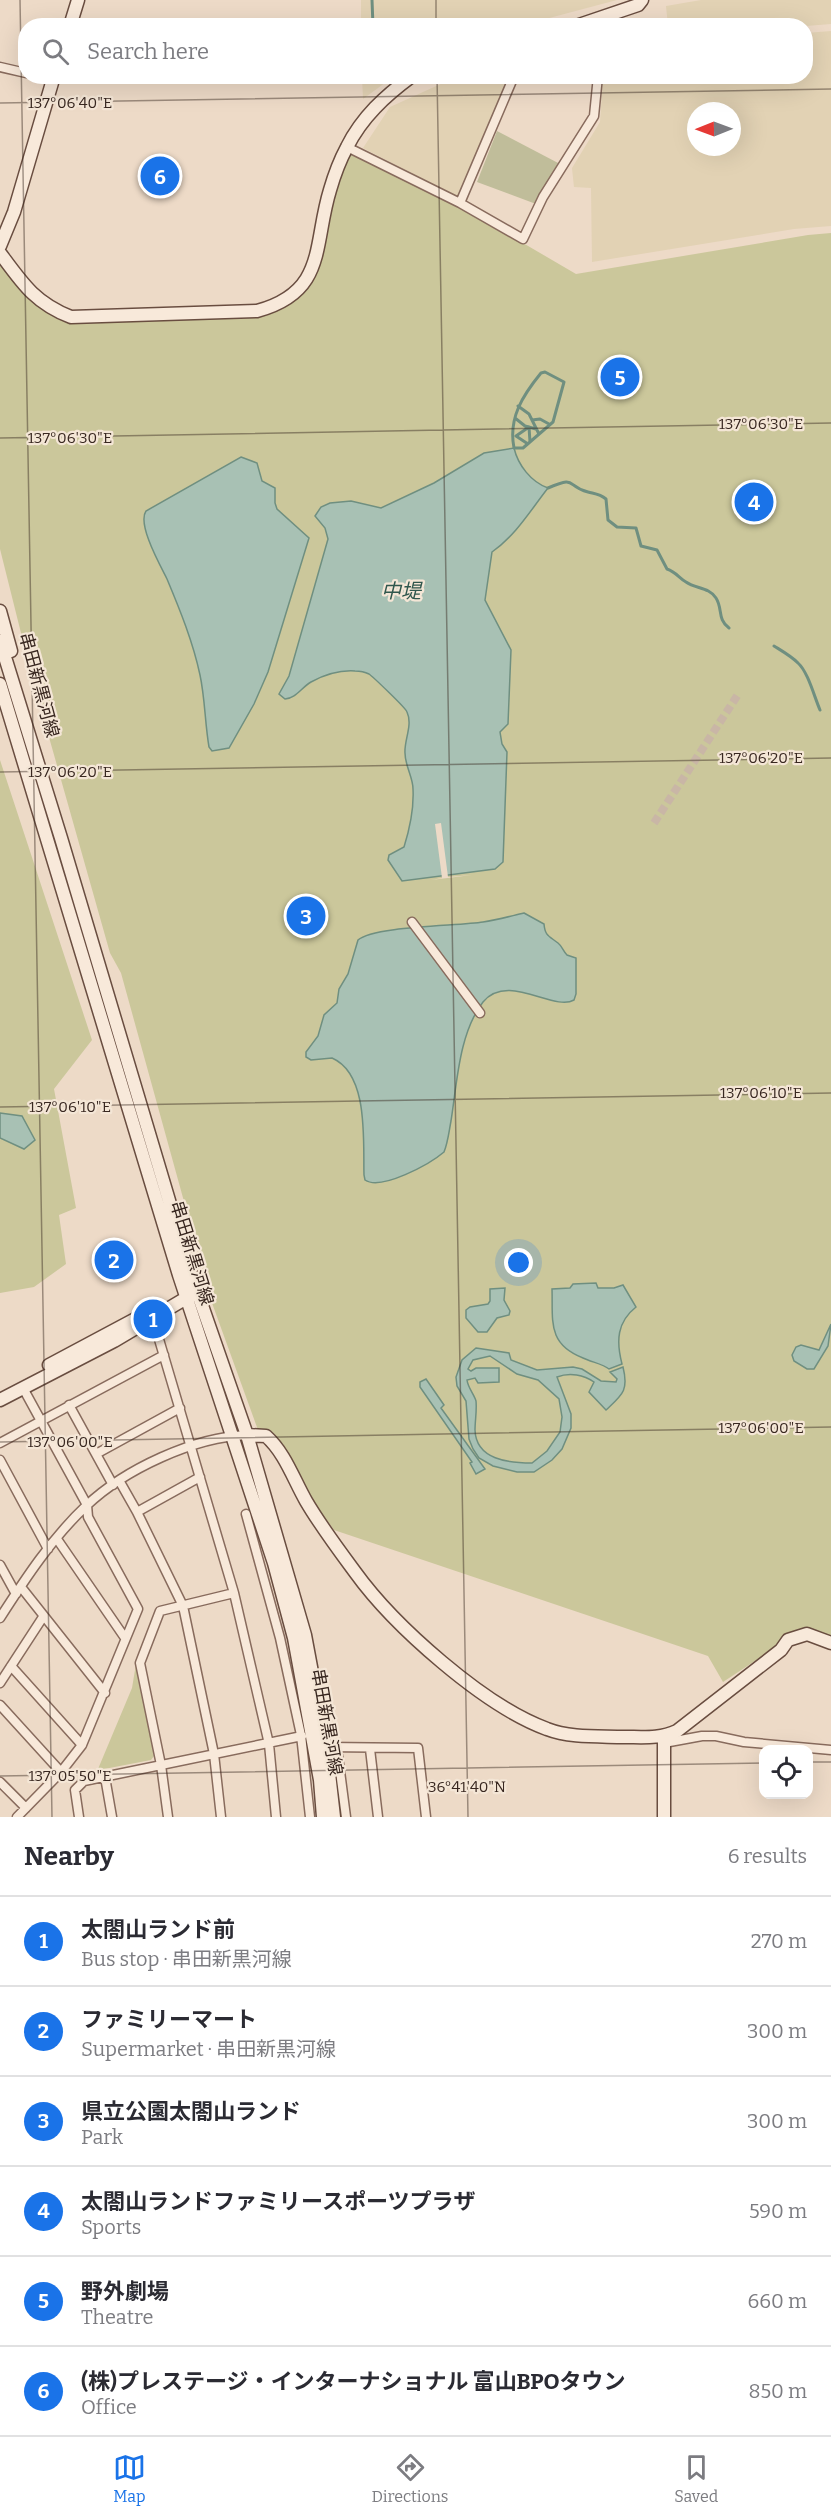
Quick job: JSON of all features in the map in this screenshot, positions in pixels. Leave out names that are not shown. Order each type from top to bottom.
[{"type":"main road","points":[[72,18],[78,0]]},
{"type":"main road","points":[[610,18],[638,5],[642,0]]},
{"type":"main road","points":[[0,246],[14,212],[52,84]]},
{"type":"main road","points":[[0,253],[26,290],[50,309],[71,318],[257,311],[278,305],[304,285],[317,256],[329,191],[347,147],[362,122],[374,108],[401,84]]},
{"type":"main road","name":"串田新黒河線","points":[[0,611],[61,838],[232,1436],[274,1563],[294,1638],[320,1780],[323,1817]]},
{"type":"main road","name":"串田新黒河線","points":[[0,641],[61,838]]},
{"type":"main road","name":"串田新黒河線","points":[[0,686],[191,1290],[246,1435],[305,1635],[330,1747],[334,1817]]},
{"type":"main road","points":[[0,1391],[153,1319],[191,1290]]},
{"type":"main road","points":[[0,1400],[23,1388],[49,1369],[191,1290]]},
{"type":"main road","points":[[246,1435],[266,1436],[278,1447],[307,1502],[356,1574],[389,1612],[435,1656],[483,1693],[548,1730],[581,1735],[664,1740],[754,1672],[788,1640],[807,1634],[831,1643]]},
{"type":"main road","points":[[664,1740],[664,1817]]},
{"type":"street","points":[[0,67],[18,71]]},
{"type":"street","points":[[460,203],[511,84]]},
{"type":"street","points":[[347,147],[460,203],[523,239],[543,197],[594,116],[597,84]]},
{"type":"street","points":[[412,922],[480,1014]]},
{"type":"street","points":[[153,1319],[234,1593],[269,1744],[276,1817]]},
{"type":"street","points":[[0,1443],[164,1355]]},
{"type":"street","points":[[17,1817],[62,1772],[82,1745],[138,1610],[88,1517],[87,1505],[23,1388]]},
{"type":"street","points":[[69,1405],[96,1454],[137,1512],[183,1606],[214,1754],[221,1817]]},
{"type":"street","points":[[96,1454],[180,1408]]},
{"type":"street","points":[[0,1618],[48,1549],[87,1505],[151,1462],[191,1445],[246,1435]]},
{"type":"street","points":[[0,1460],[48,1549]]},
{"type":"street","points":[[137,1512],[200,1477]]},
{"type":"street","points":[[246,1514],[280,1638],[302,1736],[310,1817]]},
{"type":"street","points":[[57,1539],[125,1638]]},
{"type":"street","points":[[0,1565],[18,1591],[43,1617],[105,1693]]},
{"type":"street","points":[[168,1817],[161,1765],[140,1663],[160,1611],[234,1593]]},
{"type":"street","points":[[0,1683],[43,1617]]},
{"type":"street","points":[[11,1666],[82,1745]]},
{"type":"street","points":[[0,1705],[62,1772]]},
{"type":"street","points":[[79,1817],[75,1790],[84,1780],[302,1736]]},
{"type":"street","points":[[664,1740],[716,1736],[744,1742],[831,1750]]},
{"type":"street","points":[[330,1747],[418,1748],[426,1817]]},
{"type":"street","points":[[330,1747],[338,1756],[345,1817]]},
{"type":"street","points":[[370,1749],[378,1817]]},
{"type":"street","points":[[105,1777],[112,1817]]},
{"type":"street","points":[[0,1782],[26,1808]]},
{"type":"shaded area","points":[[361,0],[617,0],[549,18],[361,18]]},
{"type":"shaded area","points":[[701,0],[831,0],[831,24],[813,25],[813,18],[667,18],[666,6]]},
{"type":"shaded area","points":[[831,31],[831,226],[794,229],[592,262],[591,188],[574,187],[572,168],[600,122],[603,84],[813,84],[813,32]]},
{"type":"shaded area","points":[[362,84],[383,84],[363,99]]},
{"type":"shaded area","points":[[441,84],[506,84],[457,197],[363,148],[390,107]]},
{"type":"shaded area","points":[[497,131],[560,164],[536,204],[477,182]]},
{"type":"shaded area","points":[[348,151],[458,205],[576,274],[831,233],[831,1636],[811,1628],[787,1640],[723,1682],[708,1656],[334,1530],[311,1499],[283,1444],[269,1429],[258,1430],[212,1303],[121,973],[110,953],[32,677],[0,549],[0,258],[38,304],[71,322],[258,314],[305,287],[326,229]]},
{"type":"shaded area","points":[[0,760],[92,1040],[54,1089],[76,1208],[59,1215],[66,1264],[34,1287],[0,1293],[0,1138],[24,1149],[22,1116],[0,1113]]},
{"type":"shaded area","points":[[136,1664],[154,1756],[151,1760],[99,1770],[132,1688]]},
{"type":"water","name":"中堤","points":[[514,448],[526,472],[536,482],[548,488],[516,530],[492,552],[485,600],[511,650],[508,724],[500,732],[502,744],[507,752],[503,862],[495,869],[402,881],[388,860],[389,855],[404,847],[412,811],[413,785],[405,753],[409,727],[407,712],[371,676],[360,671],[344,671],[321,677],[289,698],[285,699],[279,694],[289,676],[328,539],[325,528],[315,516],[321,507],[330,503],[351,501],[381,508],[434,483],[484,453]]},
{"type":"water","points":[[241,457],[257,463],[262,481],[275,488],[277,509],[309,538],[268,672],[254,704],[229,748],[212,751],[209,747],[202,684],[194,650],[167,579],[150,545],[144,517],[146,511]]},
{"type":"water","points":[[524,913],[544,924],[548,935],[567,955],[576,958],[574,1000],[555,1001],[518,991],[505,991],[493,994],[483,1002],[475,1014],[464,1043],[444,1152],[405,1175],[382,1182],[365,1180],[361,1110],[352,1078],[344,1066],[332,1058],[311,1060],[306,1057],[306,1052],[318,1036],[324,1015],[337,1003],[339,989],[348,974],[358,940],[367,935],[398,929],[483,922]]},
{"type":"water","points":[[0,1113],[22,1116],[35,1140],[24,1149],[0,1138]]},
{"type":"water","points":[[596,1283],[598,1288],[614,1288],[623,1285],[636,1307],[625,1319],[620,1332],[619,1348],[622,1364],[609,1369],[571,1352],[563,1346],[554,1330],[552,1289],[570,1288],[573,1284]]},
{"type":"water","points":[[505,1288],[504,1300],[510,1311],[509,1315],[497,1318],[487,1332],[478,1332],[466,1318],[466,1310],[470,1307],[488,1304],[490,1289]]},
{"type":"water","points":[[831,1324],[828,1346],[814,1369],[807,1369],[794,1361],[792,1355],[796,1347],[801,1345],[819,1350]]},
{"type":"water","points":[[476,1348],[509,1353],[511,1360],[537,1370],[573,1367],[582,1369],[601,1381],[616,1382],[617,1379],[610,1372],[623,1367],[625,1382],[623,1392],[606,1410],[589,1392],[594,1382],[577,1375],[557,1377],[571,1414],[571,1428],[562,1449],[552,1460],[534,1472],[517,1472],[493,1466],[479,1458],[473,1449],[469,1439],[466,1401],[457,1386],[456,1377],[462,1360]],"holes":[[[490,1356],[517,1374],[538,1380],[559,1399],[562,1417],[560,1432],[547,1451],[532,1463],[514,1462],[487,1454],[481,1448],[475,1430],[476,1401],[467,1380],[475,1378],[478,1383],[499,1382],[499,1368],[476,1368],[471,1371],[468,1369],[473,1360]]]},
{"type":"water","points":[[426,1379],[444,1405],[441,1408],[485,1469],[476,1474],[470,1463],[472,1462],[420,1387],[420,1382]]},
{"type":"pier","points":[[441,823],[448,877],[472,875],[431,880],[442,878],[435,824]]},
{"type":"waterway","points":[[372,0],[373,18]]},
{"type":"waterway","points":[[545,372],[564,382],[553,422],[523,448],[514,448],[513,427],[518,408],[534,381],[545,372]]},
{"type":"waterway","points":[[518,406],[529,414],[539,434]]},
{"type":"waterway","points":[[515,418],[525,426],[536,429]]},
{"type":"waterway","points":[[532,420],[540,419],[549,424]]},
{"type":"waterway","points":[[528,444],[516,436],[529,427],[530,442]]},
{"type":"waterway","points":[[548,488],[568,482],[581,490],[606,499],[608,520],[617,527],[636,528],[641,546],[657,550],[667,569],[690,584],[713,594],[718,602],[721,617],[729,628]]},
{"type":"waterway","points":[[774,646],[802,667],[820,710]]},
{"type":"tunnel","points":[[654,823],[739,693]]},
{"type":"place","name":"(株)プレステージ・インターナショナル 富山BPOタウン","points":[[160,176]]},
{"type":"place","name":"野外劇場","points":[[620,377]]},
{"type":"place","name":"太閤山ランドファミリースポーツプラザ","points":[[754,502]]},
{"type":"place","name":"県立公園太閤山ランド","points":[[306,916]]},
{"type":"place","name":"ファミリーマート","points":[[114,1260]]},
{"type":"place","name":"太閤山ランド前","points":[[153,1319]]}]
